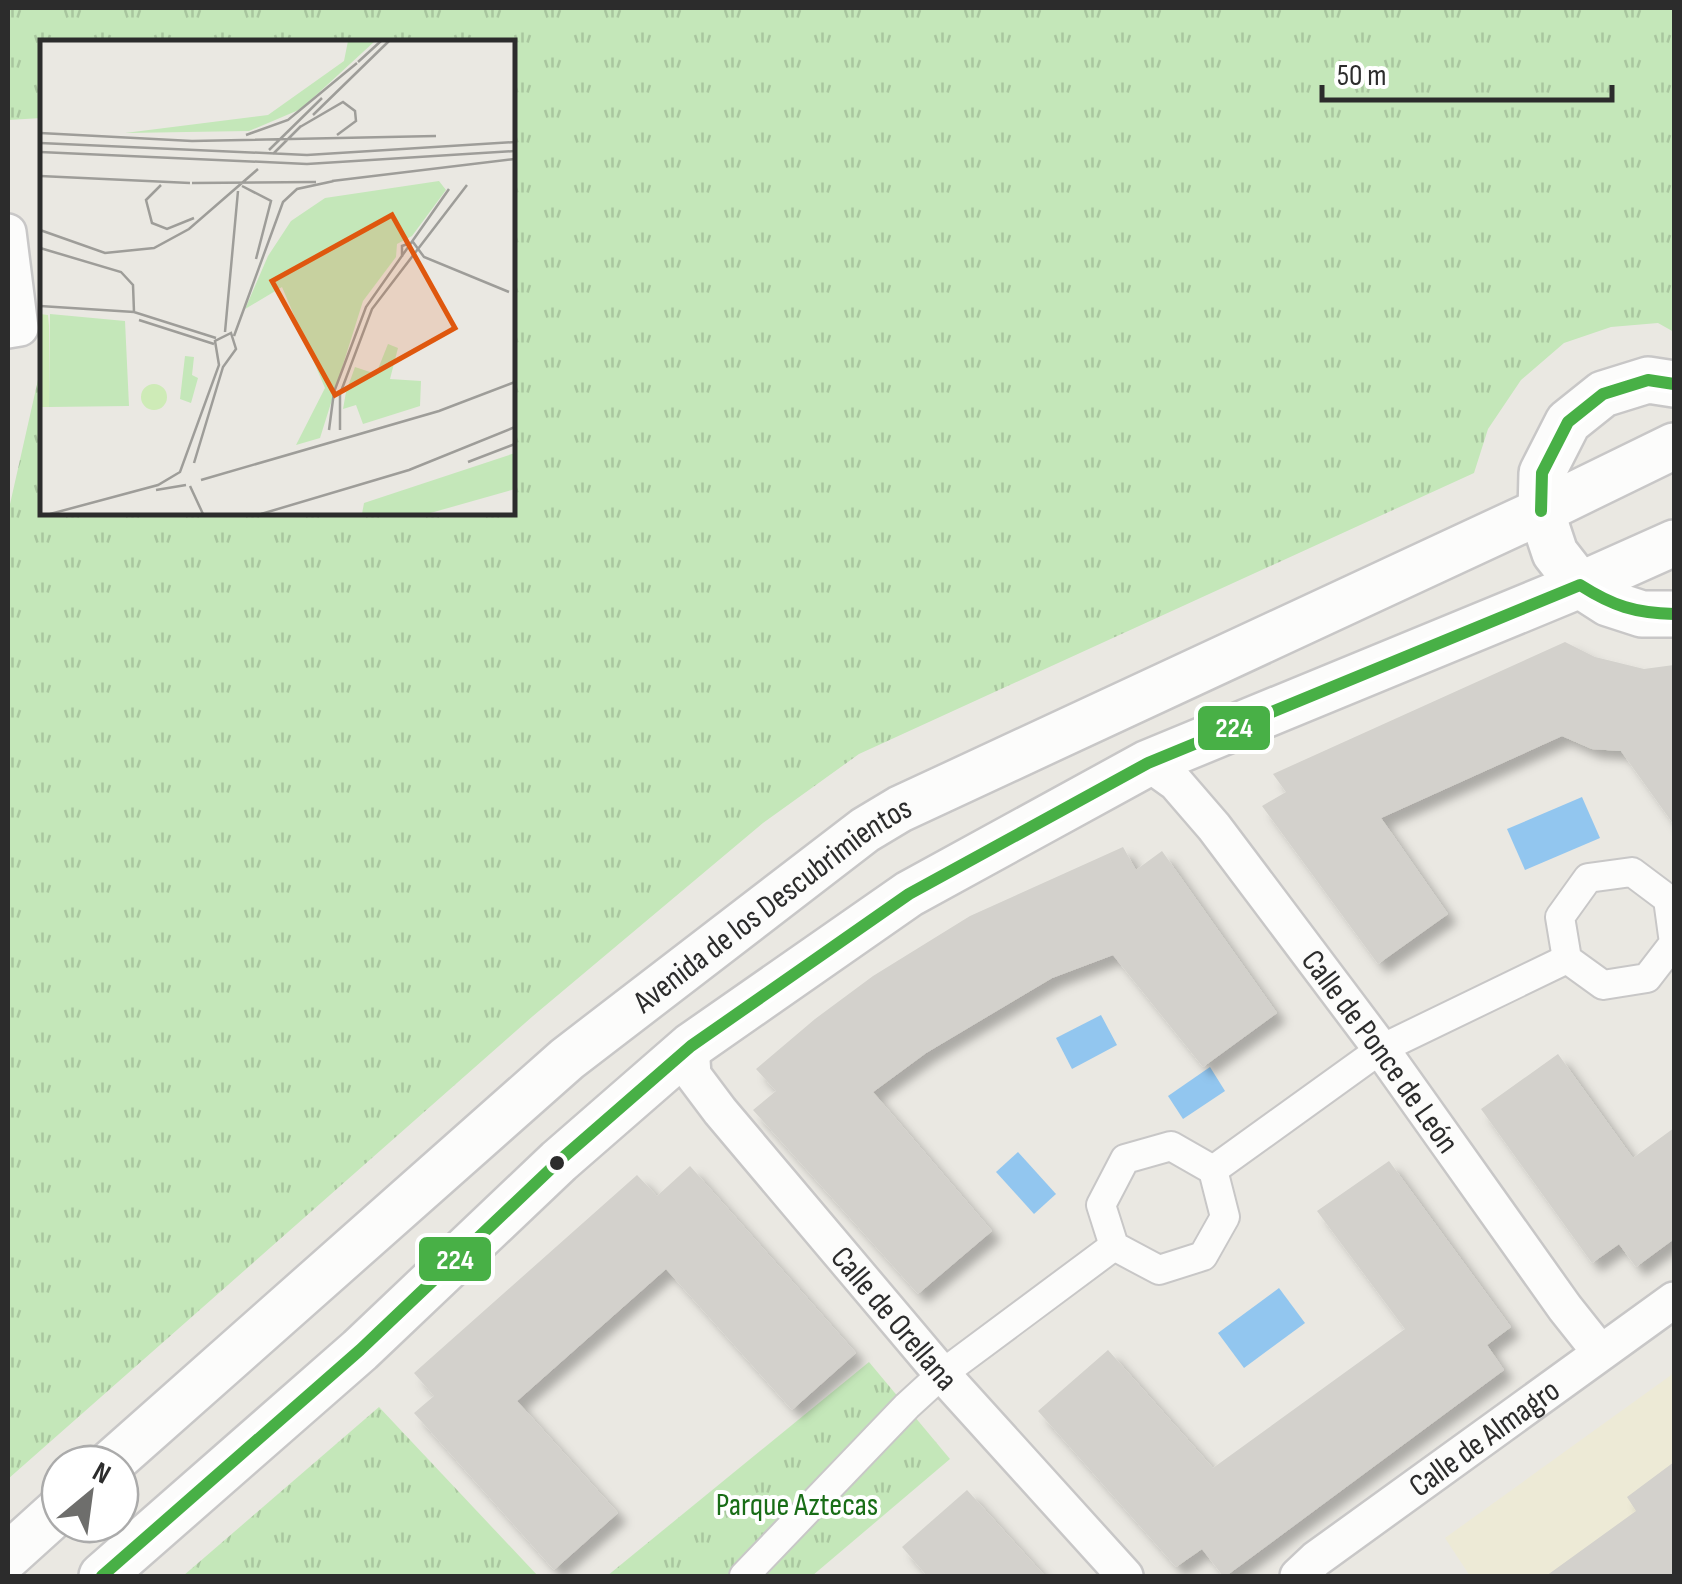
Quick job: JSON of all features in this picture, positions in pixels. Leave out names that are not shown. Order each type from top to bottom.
[{"type":"street","points":[[8,232],[20,328],[8,330]]},
{"type":"street","points":[[1674,384],[1648,380],[1603,394],[1568,422],[1542,473],[1541,511],[1555,553],[1580,585],[1608,603],[1642,614],[1674,614]]},
{"type":"street","name":"Avenida de los Descubrimientos","points":[[133,1444],[566,1059],[865,830],[917,801],[1674,446]]},
{"type":"street","name":"Avenida de los Descubrimientos","points":[[102,1576],[360,1350],[559,1160],[691,1046],[938,876],[1148,762],[1674,543]]},
{"type":"street","name":"Calle de Ponce de León","points":[[1148,762],[1176,783],[1214,827],[1600,1352]]},
{"type":"street","points":[[1632,872],[1671,897],[1674,943],[1647,978],[1603,985],[1567,958],[1560,917],[1588,878],[1632,872]]},
{"type":"street","points":[[1213,1170],[1381,1050],[1567,958]]},
{"type":"street","name":"Calle de Orellana","points":[[691,1046],[693,1075],[720,1111],[942,1374],[1125,1576]]},
{"type":"street","points":[[1171,1146],[1213,1170],[1226,1217],[1203,1256],[1159,1270],[1114,1246],[1101,1205],[1124,1159],[1171,1146]]},
{"type":"street","points":[[744,1576],[942,1374],[1114,1246]]},
{"type":"street","name":"Calle de Almagro","points":[[1298,1576],[1316,1559],[1674,1300]]},
{"type":"street","points":[[8,1556],[40,1526]]},
{"type":"shaded area","points":[[1674,1373],[1674,1576],[1470,1576],[1445,1538]]},
{"type":"green space","points":[[8,8],[1674,8],[1674,332],[1658,323],[1611,327],[1564,343],[1521,380],[1488,429],[1474,473],[859,754],[763,823],[533,1016],[48,1444],[40,1444],[40,1451],[8,1479],[8,513],[40,371],[40,515],[515,515],[515,40],[40,40],[40,118],[8,120]]},
{"type":"green space","name":"Parque Aztecas","points":[[869,1362],[950,1459],[812,1576],[607,1576]]},
{"type":"green space","points":[[379,1407],[538,1576],[183,1576]]},
{"type":"water","points":[[1582,797],[1600,838],[1525,870],[1507,829]]},
{"type":"water","points":[[1101,1015],[1117,1045],[1072,1069],[1056,1038]]},
{"type":"water","points":[[1210,1067],[1225,1091],[1183,1119],[1168,1096]]},
{"type":"water","points":[[1018,1152],[1056,1194],[1034,1214],[996,1172]]},
{"type":"water","points":[[1279,1288],[1305,1323],[1244,1368],[1218,1333]]},
{"type":"building","points":[[1565,642],[1595,657],[1644,669],[1674,665],[1674,825],[1621,751],[1592,749],[1562,736],[1381,818],[1448,914],[1378,964],[1262,806],[1286,792],[1273,774]]},
{"type":"building","points":[[1123,847],[1136,870],[1162,851],[1277,1013],[1203,1067],[1113,955],[1052,978],[926,1053],[873,1092],[992,1231],[918,1294],[753,1110],[776,1091],[756,1069],[873,976],[970,916]]},
{"type":"building","points":[[1558,1054],[1633,1158],[1674,1128],[1674,1239],[1636,1267],[1619,1244],[1592,1263],[1481,1109]]},
{"type":"building","points":[[1389,1161],[1511,1327],[1487,1345],[1504,1370],[1226,1576],[1202,1549],[1176,1567],[1038,1411],[1108,1350],[1213,1468],[1405,1329],[1317,1211]]},
{"type":"building","points":[[690,1166],[856,1353],[792,1410],[666,1269],[517,1401],[618,1513],[554,1570],[414,1413],[434,1396],[414,1373],[637,1175],[657,1196]]},
{"type":"building","points":[[1674,1462],[1674,1576],[1546,1576],[1636,1511],[1627,1497]]},
{"type":"building","points":[[967,1490],[1045,1576],[927,1576],[902,1547]]},
{"type":"transit line","name":"224","points":[[1541,511],[1542,473],[1568,422],[1603,394],[1648,380],[1674,384]]},
{"type":"transit line","name":"224","points":[[102,1576],[360,1350],[559,1161],[691,1046],[909,894],[1148,763],[1580,585],[1625,607],[1674,614]]}]
